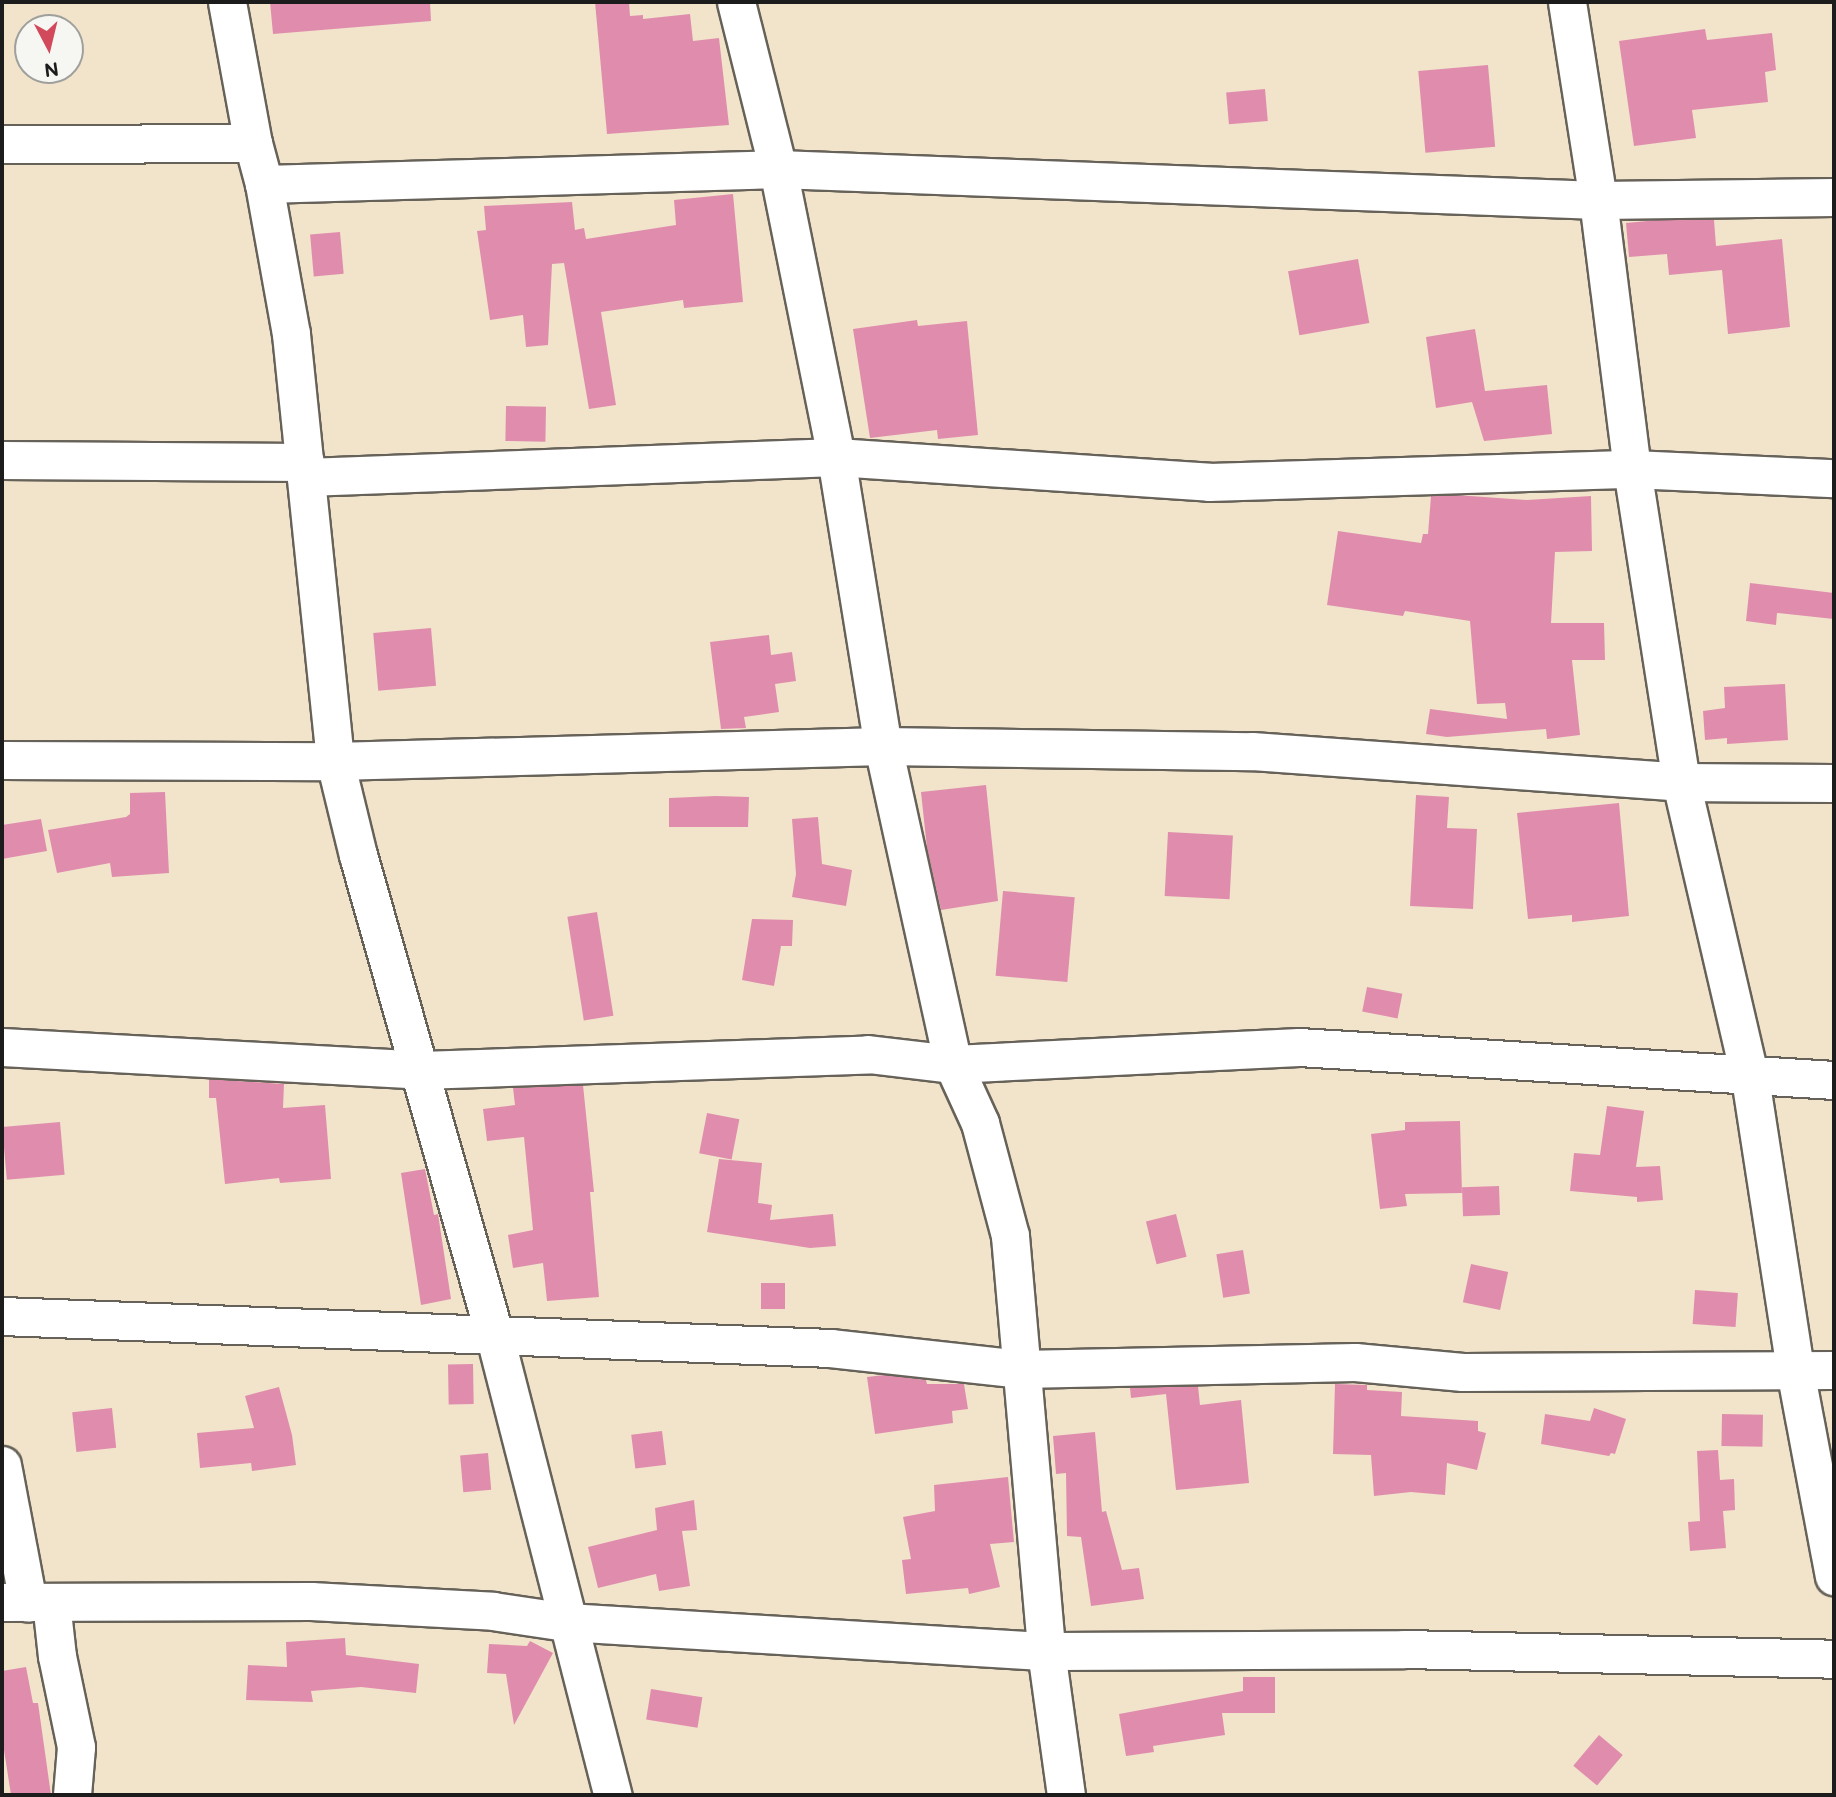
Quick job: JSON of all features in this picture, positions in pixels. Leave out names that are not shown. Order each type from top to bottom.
[{"type":"street","points":[[227,2],[253,144],[264,184],[290,334],[335,761],[358,855],[495,1336],[613,1795]]},
{"type":"street","points":[[736,2],[778,169],[836,457],[883,746],[953,1064],[980,1123],[1010,1236],[1045,1651],[1066,1795]]},
{"type":"street","points":[[1567,2],[1598,200],[1632,469],[1681,782],[1750,1078],[1795,1370],[1834,1576]]},
{"type":"street","points":[[2,144],[253,144]]},
{"type":"street","points":[[264,184],[778,169],[1598,200],[1834,197]]},
{"type":"street","points":[[2,460],[306,469],[836,457],[1209,482],[1632,469],[1834,478]]},
{"type":"street","points":[[2,760],[335,761],[883,746],[1252,751],[1681,782],[1834,783]]},
{"type":"street","points":[[2,1047],[421,1070],[868,1054],[953,1064],[1299,1047],[1750,1078],[1834,1080]]},
{"type":"street","points":[[2,1316],[830,1348],[1020,1369],[1355,1362],[1463,1372],[1834,1370]]},
{"type":"street","points":[[2,1465],[27,1602],[57,1656],[76,1747],[72,1795]]},
{"type":"street","points":[[27,1602],[311,1601],[493,1611],[567,1622],[1045,1651],[1404,1649],[1834,1659]]},
{"type":"building","points":[[270,2],[430,2],[431,21],[273,34]]},
{"type":"building","points":[[595,2],[629,2],[630,16],[643,15],[643,19],[690,14],[693,41],[719,38],[729,125],[607,134]]},
{"type":"building","points":[[1705,29],[1707,40],[1772,33],[1776,70],[1765,72],[1768,102],[1692,110],[1696,138],[1634,146],[1619,41]]},
{"type":"building","points":[[1488,65],[1495,147],[1425,153],[1418,71]]},
{"type":"building","points":[[1265,89],[1268,121],[1229,124],[1226,92]]},
{"type":"building","points":[[733,194],[743,302],[684,308],[683,300],[601,312],[616,405],[589,409],[564,263],[552,264],[548,345],[526,347],[523,315],[490,320],[477,231],[486,230],[484,206],[572,202],[575,230],[584,228],[586,239],[676,225],[674,200]]},
{"type":"building","points":[[1714,220],[1716,246],[1782,239],[1790,327],[1728,334],[1722,270],[1669,275],[1667,254],[1629,257],[1626,223]]},
{"type":"building","points":[[340,232],[344,274],[314,276],[310,235]]},
{"type":"building","points":[[1358,259],[1369,323],[1299,335],[1288,271]]},
{"type":"building","points":[[917,320],[918,326],[967,321],[978,435],[938,439],[937,430],[870,438],[853,329]]},
{"type":"building","points":[[1475,329],[1485,391],[1547,385],[1552,434],[1484,441],[1472,402],[1436,408],[1426,337]]},
{"type":"building","points":[[506,406],[546,407],[545,442],[505,441]]},
{"type":"building","points":[[1431,496],[1527,500],[1591,496],[1592,551],[1555,552],[1551,623],[1604,623],[1605,660],[1572,660],[1580,735],[1547,739],[1546,729],[1447,737],[1426,734],[1430,709],[1507,719],[1505,703],[1477,704],[1470,621],[1405,611],[1403,616],[1327,605],[1338,531],[1421,543],[1423,534],[1428,534]]},
{"type":"building","points":[[1750,583],[1834,593],[1834,619],[1777,613],[1776,625],[1746,621]]},
{"type":"building","points":[[431,628],[436,686],[378,691],[373,633]]},
{"type":"building","points":[[769,635],[771,655],[792,652],[796,681],[775,684],[779,712],[744,717],[746,728],[721,729],[710,642]]},
{"type":"building","points":[[1785,684],[1788,740],[1727,744],[1727,738],[1705,740],[1703,711],[1725,708],[1724,687]]},
{"type":"building","points":[[986,785],[998,901],[941,910],[927,848],[921,792]]},
{"type":"building","points":[[165,792],[169,873],[112,877],[110,863],[57,873],[48,830],[126,817],[130,814],[130,793]]},
{"type":"building","points":[[1416,795],[1449,797],[1447,828],[1477,829],[1473,909],[1410,906]]},
{"type":"building","points":[[749,797],[748,827],[669,827],[669,798]]},
{"type":"building","points":[[1619,803],[1629,916],[1572,922],[1572,915],[1528,919],[1517,813]]},
{"type":"building","points":[[818,817],[822,864],[852,870],[846,906],[792,897],[796,874],[792,819]]},
{"type":"building","points":[[41,819],[47,851],[2,859],[2,825]]},
{"type":"building","points":[[1168,832],[1233,835],[1230,899],[1165,896]]},
{"type":"building","points":[[1003,891],[1075,897],[1067,982],[996,976]]},
{"type":"building","points":[[597,912],[613,1016],[584,1020],[567,917]]},
{"type":"building","points":[[752,919],[793,920],[792,946],[781,946],[774,986],[742,980]]},
{"type":"building","points":[[1367,987],[1402,994],[1398,1018],[1362,1012]]},
{"type":"building","points":[[209,1079],[284,1084],[283,1108],[325,1105],[331,1179],[280,1183],[279,1178],[225,1184],[216,1098],[209,1098]]},
{"type":"building","points":[[583,1085],[594,1192],[590,1192],[599,1297],[547,1301],[543,1263],[513,1268],[508,1235],[533,1230],[524,1137],[487,1141],[483,1109],[515,1105],[513,1088]]},
{"type":"building","points":[[1607,1106],[1644,1111],[1636,1167],[1660,1166],[1663,1200],[1637,1202],[1637,1197],[1570,1191],[1574,1153],[1600,1155]]},
{"type":"building","points":[[707,1113],[739,1119],[732,1160],[699,1153]]},
{"type":"building","points":[[1460,1121],[1462,1193],[1405,1194],[1407,1206],[1380,1209],[1371,1134],[1405,1130],[1405,1122]]},
{"type":"building","points":[[60,1122],[65,1175],[7,1180],[2,1127]]},
{"type":"building","points":[[719,1159],[762,1163],[758,1203],[772,1205],[770,1220],[833,1214],[836,1246],[810,1248],[707,1232]]},
{"type":"building","points":[[425,1169],[434,1215],[438,1214],[451,1299],[421,1305],[401,1173]]},
{"type":"building","points":[[1499,1186],[1500,1215],[1463,1216],[1462,1187]]},
{"type":"building","points":[[1176,1214],[1187,1257],[1157,1264],[1146,1221]]},
{"type":"building","points":[[1243,1250],[1250,1293],[1223,1298],[1216,1254]]},
{"type":"building","points":[[1471,1264],[1508,1272],[1500,1310],[1463,1302]]},
{"type":"building","points":[[761,1283],[785,1283],[785,1309],[761,1309]]},
{"type":"building","points":[[1695,1290],[1738,1293],[1736,1327],[1693,1324]]},
{"type":"building","points":[[448,1364],[473,1364],[474,1404],[449,1404]]},
{"type":"building","points":[[884,1375],[926,1380],[927,1384],[964,1384],[968,1409],[952,1411],[953,1423],[875,1434],[867,1377]]},
{"type":"building","points":[[1335,1384],[1367,1385],[1367,1390],[1402,1392],[1401,1416],[1478,1421],[1478,1431],[1486,1433],[1477,1470],[1447,1463],[1445,1495],[1411,1492],[1374,1496],[1371,1455],[1333,1454]]},
{"type":"building","points":[[1198,1386],[1200,1405],[1241,1400],[1249,1483],[1176,1490],[1166,1394],[1131,1398],[1130,1388]]},
{"type":"building","points":[[279,1387],[292,1435],[296,1465],[252,1471],[251,1463],[200,1468],[197,1433],[254,1428],[245,1396]]},
{"type":"building","points":[[112,1408],[116,1448],[76,1452],[72,1412]]},
{"type":"building","points":[[1594,1408],[1626,1419],[1615,1454],[1611,1453],[1609,1456],[1541,1444],[1545,1414],[1590,1421]]},
{"type":"building","points":[[1722,1414],[1763,1415],[1762,1447],[1721,1446]]},
{"type":"building","points":[[662,1431],[666,1465],[635,1469],[631,1435]]},
{"type":"building","points":[[1095,1432],[1102,1512],[1106,1511],[1122,1570],[1139,1568],[1144,1599],[1091,1606],[1081,1537],[1067,1536],[1066,1473],[1056,1474],[1053,1436]]},
{"type":"building","points":[[1718,1450],[1720,1480],[1734,1479],[1735,1510],[1723,1511],[1726,1548],[1690,1551],[1688,1522],[1700,1521],[1697,1451]]},
{"type":"building","points":[[488,1453],[491,1490],[463,1492],[460,1455]]},
{"type":"building","points":[[1008,1477],[1014,1542],[990,1544],[1000,1587],[969,1594],[968,1588],[906,1594],[902,1560],[911,1559],[903,1517],[935,1511],[934,1485]]},
{"type":"building","points":[[694,1500],[697,1530],[682,1531],[690,1586],[659,1591],[656,1574],[598,1588],[588,1547],[657,1530],[655,1508]]},
{"type":"building","points":[[345,1638],[346,1655],[419,1664],[416,1693],[361,1687],[311,1691],[313,1702],[246,1700],[248,1665],[287,1667],[286,1642]]},
{"type":"building","points":[[530,1641],[553,1653],[514,1725],[506,1674],[487,1673],[489,1644],[527,1646]]},
{"type":"building","points":[[26,1667],[33,1703],[38,1703],[51,1795],[11,1795],[2,1737],[2,1671]]},
{"type":"building","points":[[1243,1677],[1275,1677],[1275,1713],[1222,1713],[1225,1735],[1153,1746],[1154,1752],[1126,1756],[1119,1714],[1243,1691]]},
{"type":"building","points":[[651,1689],[702,1697],[698,1728],[646,1720]]},
{"type":"building","points":[[1599,1735],[1623,1755],[1597,1786],[1573,1766]]}]
